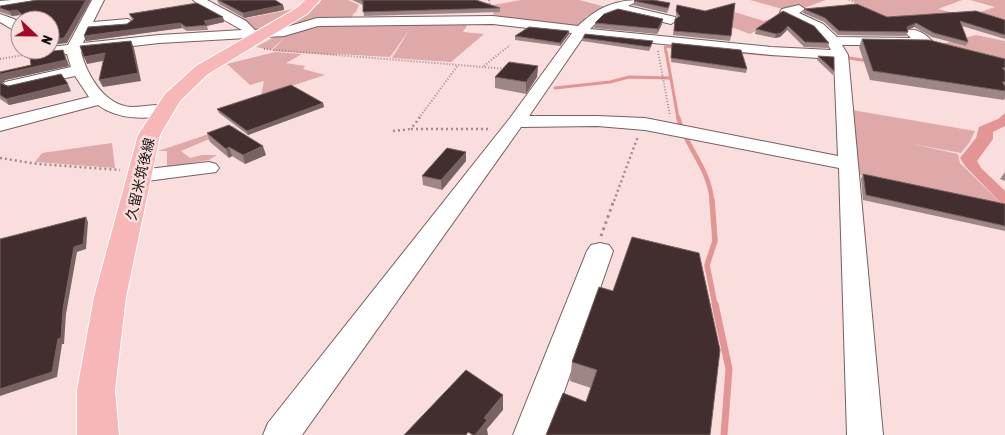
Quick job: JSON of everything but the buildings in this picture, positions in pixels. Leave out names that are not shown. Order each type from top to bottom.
[{"type":"main road","name":"久留米筑後線","points":[[98,435],[96,390],[109,306],[149,135],[172,98],[202,70],[252,37],[302,11],[313,0]]},
{"type":"street","points":[[0,5],[32,0]]},
{"type":"street","points":[[78,64],[83,27],[98,0]]},
{"type":"street","points":[[199,0],[248,28],[252,37]]},
{"type":"street","points":[[281,435],[514,125],[581,30],[598,14],[634,0]]},
{"type":"street","points":[[615,7],[672,20]]},
{"type":"street","points":[[355,22],[356,14],[442,8]]},
{"type":"street","points":[[799,9],[786,12],[818,24],[838,48],[850,164],[865,435]]},
{"type":"street","points":[[206,19],[244,10]]},
{"type":"street","points":[[10,79],[78,64],[157,33],[252,37],[284,32],[317,22],[492,20],[531,28],[581,30],[589,34],[626,34],[657,40],[800,48],[838,48],[870,42],[924,40],[926,59]]},
{"type":"street","points":[[83,27],[128,24]]},
{"type":"street","points":[[855,31],[870,42]]},
{"type":"street","points":[[60,57],[78,64],[102,99],[114,108],[132,112],[164,110]]},
{"type":"street","points":[[37,89],[78,64]]},
{"type":"street","points":[[0,126],[102,99]]},
{"type":"street","points":[[514,125],[597,122],[639,124],[850,164]]},
{"type":"street","points":[[140,172],[209,168]]},
{"type":"street","points":[[532,435],[600,251]]},
{"type":"path","points":[[849,0],[884,17]]},
{"type":"path","points":[[252,37],[271,51],[508,69]]},
{"type":"path","points":[[657,40],[671,121],[663,128]]},
{"type":"path","points":[[484,67],[510,46]]},
{"type":"path","points":[[411,129],[458,65]]},
{"type":"path","points":[[600,251],[599,242],[638,135],[639,124]]},
{"type":"path","points":[[393,131],[514,125]]},
{"type":"path","points":[[0,158],[88,169],[140,172]]},
{"type":"shaded area","points":[[321,0],[348,0],[359,5],[353,14],[351,22],[321,23],[283,31],[316,4],[320,4]]},
{"type":"shaded area","points":[[521,0],[579,0],[610,8],[585,17],[587,18],[578,29],[494,17],[492,5]]},
{"type":"shaded area","points":[[750,0],[826,0],[793,12]]},
{"type":"shaded area","points":[[851,0],[962,0],[938,9],[958,14],[890,19]]},
{"type":"shaded area","points":[[970,0],[1005,0],[1005,23],[975,14],[995,7]]},
{"type":"shaded area","points":[[721,8],[764,21],[773,18],[793,24],[800,34],[790,33],[783,23],[750,34],[734,28],[712,24]]},
{"type":"shaded area","points":[[294,9],[254,32],[237,20]]},
{"type":"shaded area","points":[[467,21],[468,24],[463,32],[484,34],[451,62],[392,58],[410,29],[390,57],[336,54],[357,28],[335,55],[272,51],[285,37],[271,50],[256,47],[282,33],[323,26]]},
{"type":"shaded area","points":[[976,35],[1005,41],[1005,61],[942,44]]},
{"type":"shaded area","points":[[275,52],[302,54],[286,63],[305,66],[303,69],[325,75],[261,96],[264,81],[250,85],[227,64]]},
{"type":"shaded area","points":[[852,110],[975,131],[961,153],[912,144],[958,154],[960,163],[1002,204],[855,174]]},
{"type":"shaded area","points":[[1005,113],[1005,126],[993,132],[993,139],[977,161],[981,168],[1005,191],[1005,207],[965,166],[960,158],[976,138],[979,127],[998,119]]},
{"type":"shaded area","points":[[233,126],[246,136],[207,140],[181,151],[190,158],[202,155],[217,155],[209,160],[167,167],[167,151],[158,151]]},
{"type":"shaded area","points":[[112,143],[115,168],[35,162],[42,153]]},
{"type":"waterway","points":[[666,53],[665,47],[677,47]]},
{"type":"waterway","points":[[666,51],[671,78]]},
{"type":"waterway","points":[[746,53],[737,52],[774,55]]},
{"type":"waterway","points":[[842,57],[869,61]]},
{"type":"waterway","points":[[555,88],[610,82],[629,77],[671,78]]},
{"type":"waterway","points":[[671,78],[678,118]]},
{"type":"waterway","points":[[678,117],[682,129],[707,178],[712,201]]},
{"type":"waterway","points":[[712,200],[715,241],[707,265],[715,305]]},
{"type":"waterway","points":[[715,304],[729,369],[724,435]]}]
